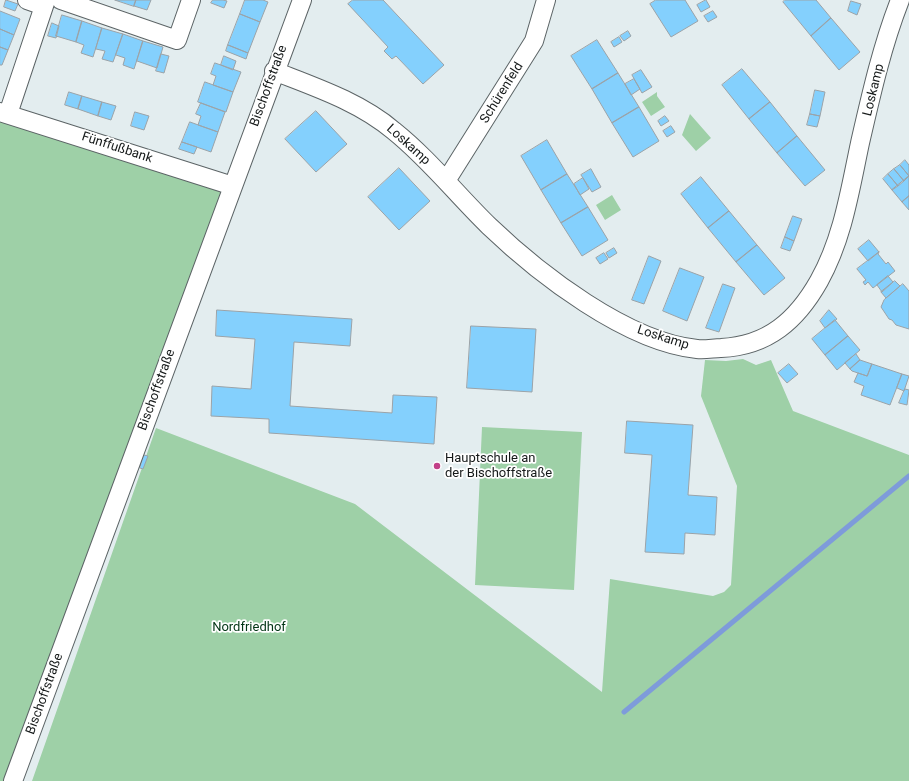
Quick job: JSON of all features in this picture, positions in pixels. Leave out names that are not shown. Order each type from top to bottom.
[{"type":"street","points":[[61,0],[177,40],[191,0]]},
{"type":"street","name":"Bischoffstraße","points":[[12,781],[233,186],[274,71],[302,0]]},
{"type":"street","name":"Schürenfeld","points":[[446,181],[534,41],[546,0]]},
{"type":"street","name":"Loskamp","points":[[274,71],[325,91],[375,117],[393,130],[446,181],[489,226],[554,281],[596,309],[638,332],[666,342],[697,349],[734,347],[756,342],[778,330],[797,314],[818,284],[830,261],[849,199],[870,102],[887,39],[900,0]]},
{"type":"street","points":[[4,113],[39,2]]},
{"type":"street","name":"Fünffußbank","points":[[4,113],[233,186]]},
{"type":"green space","points":[[657,92],[657,96],[665,107],[651,116],[642,102]]},
{"type":"green space","points":[[0,114],[227,189],[13,781],[0,781]]},
{"type":"green space","points":[[690,114],[711,138],[696,151],[682,135]]},
{"type":"green space","points":[[612,195],[621,210],[605,220],[596,205]]},
{"type":"green space","name":"Nordfriedhof","points":[[743,359],[756,365],[771,360],[793,411],[909,455],[909,781],[32,781],[156,428],[355,504],[602,692],[610,579],[713,596],[724,592],[731,585],[737,486],[701,396],[705,360],[726,361]]},
{"type":"green space","points":[[482,427],[582,432],[574,590],[475,585]]},
{"type":"building","points":[[6,0],[18,4],[15,11],[4,7]]},
{"type":"building","points":[[115,0],[136,0],[134,6]]},
{"type":"building","points":[[136,0],[151,0],[147,10],[134,6]]},
{"type":"building","points":[[213,0],[227,1],[224,8],[211,3]]},
{"type":"building","points":[[245,0],[263,0],[268,2],[260,22],[240,14]]},
{"type":"building","points":[[353,0],[383,0],[444,65],[423,84],[396,56],[392,59],[384,51],[388,47],[348,4]]},
{"type":"building","points":[[656,0],[685,0],[698,21],[671,37],[650,4]]},
{"type":"building","points":[[706,0],[710,7],[701,12],[697,5]]},
{"type":"building","points":[[785,0],[816,0],[831,18],[811,36],[783,2]]},
{"type":"building","points":[[851,1],[861,4],[857,15],[848,11]]},
{"type":"building","points":[[0,11],[20,19],[14,35],[0,29]]},
{"type":"building","points":[[713,11],[717,17],[708,22],[704,16]]},
{"type":"building","points":[[240,14],[260,22],[248,53],[228,45]]},
{"type":"building","points":[[62,15],[82,21],[76,42],[56,36]]},
{"type":"building","points":[[831,18],[860,52],[839,70],[811,36]]},
{"type":"building","points":[[82,21],[102,28],[93,57],[81,53],[84,45],[76,42]]},
{"type":"building","points":[[52,23],[59,26],[56,38],[48,36]]},
{"type":"building","points":[[102,28],[123,34],[113,62],[102,59],[105,51],[96,49]]},
{"type":"building","points":[[0,29],[14,35],[8,50],[0,47]]},
{"type":"building","points":[[628,31],[631,36],[624,41],[620,36]]},
{"type":"building","points":[[123,34],[143,41],[134,69],[123,65],[125,58],[116,55]]},
{"type":"building","points":[[619,37],[622,42],[614,47],[611,42]]},
{"type":"building","points":[[597,40],[618,73],[592,89],[571,56]]},
{"type":"building","points":[[143,41],[163,47],[157,68],[137,61]]},
{"type":"building","points":[[228,45],[248,53],[246,59],[226,51]]},
{"type":"building","points":[[0,47],[8,50],[2,65],[0,65]]},
{"type":"building","points":[[161,54],[169,56],[164,73],[156,71]]},
{"type":"building","points":[[224,56],[236,61],[233,70],[221,65]]},
{"type":"building","points":[[215,63],[241,72],[233,92],[213,85],[216,76],[211,74]]},
{"type":"building","points":[[742,69],[770,102],[749,119],[722,85]]},
{"type":"building","points":[[641,70],[652,87],[642,93],[632,75]]},
{"type":"building","points":[[618,73],[639,107],[612,123],[592,89]]},
{"type":"building","points":[[634,79],[640,89],[631,95],[625,84]]},
{"type":"building","points":[[205,82],[233,92],[226,112],[198,102]]},
{"type":"building","points":[[815,90],[825,92],[820,116],[810,114]]},
{"type":"building","points":[[69,92],[82,96],[78,109],[65,105]]},
{"type":"building","points":[[82,96],[102,102],[98,116],[78,109]]},
{"type":"building","points":[[102,102],[116,106],[111,120],[98,116]]},
{"type":"building","points":[[770,102],[797,136],[777,153],[749,119]]},
{"type":"building","points":[[201,103],[225,112],[218,132],[198,125],[201,116],[196,114]]},
{"type":"building","points":[[639,107],[659,141],[633,157],[612,123]]},
{"type":"building","points":[[316,111],[347,144],[316,172],[285,139]]},
{"type":"building","points":[[135,112],[149,116],[144,130],[131,126]]},
{"type":"building","points":[[810,114],[820,116],[817,127],[807,125]]},
{"type":"building","points":[[665,116],[669,121],[661,126],[658,121]]},
{"type":"building","points":[[190,122],[218,132],[211,152],[182,142]]},
{"type":"building","points":[[671,126],[675,132],[667,137],[663,131]]},
{"type":"building","points":[[797,136],[825,170],[805,186],[777,153]]},
{"type":"building","points":[[547,140],[567,174],[541,190],[521,156]]},
{"type":"building","points":[[182,142],[197,147],[194,154],[179,149]]},
{"type":"building","points":[[905,160],[909,165],[909,176],[900,165]]},
{"type":"building","points":[[900,165],[909,176],[904,181],[894,169]]},
{"type":"building","points":[[399,168],[430,201],[399,230],[368,197]]},
{"type":"building","points":[[591,169],[601,187],[592,192],[581,175]]},
{"type":"building","points":[[894,169],[904,181],[898,186],[888,174]]},
{"type":"building","points":[[567,174],[588,207],[561,223],[541,190]]},
{"type":"building","points":[[888,174],[898,186],[892,190],[883,179]]},
{"type":"building","points":[[909,176],[909,196],[902,202],[892,190]]},
{"type":"building","points":[[701,177],[729,211],[708,228],[681,194]]},
{"type":"building","points":[[583,178],[589,189],[580,195],[574,184]]},
{"type":"building","points":[[909,196],[909,210],[902,202]]},
{"type":"building","points":[[588,207],[608,240],[582,256],[561,223]]},
{"type":"building","points":[[729,211],[757,245],[736,262],[708,228]]},
{"type":"building","points":[[793,216],[802,219],[794,241],[785,237]]},
{"type":"building","points":[[785,237],[794,241],[790,251],[781,248]]},
{"type":"building","points":[[869,240],[879,252],[868,261],[858,249]]},
{"type":"building","points":[[757,245],[785,278],[764,295],[736,262]]},
{"type":"building","points":[[614,248],[617,253],[609,258],[606,253]]},
{"type":"building","points":[[879,252],[878,254],[886,264],[888,262],[895,271],[873,288],[868,282],[865,285],[863,282],[866,280],[857,269]]},
{"type":"building","points":[[604,253],[608,259],[600,264],[596,258]]},
{"type":"building","points":[[649,256],[661,261],[644,304],[632,300]]},
{"type":"building","points":[[680,268],[704,277],[687,321],[663,311]]},
{"type":"building","points":[[888,276],[893,282],[882,292],[877,285]]},
{"type":"building","points":[[895,281],[900,286],[886,298],[881,292]]},
{"type":"building","points":[[723,284],[735,288],[719,332],[706,328]]},
{"type":"building","points":[[903,284],[909,291],[909,329],[896,325],[889,319],[881,307],[884,300]]},
{"type":"building","points":[[217,310],[352,319],[350,346],[294,342],[290,406],[392,413],[393,395],[437,397],[434,444],[269,433],[269,419],[211,416],[212,386],[251,389],[255,339],[216,336]]},
{"type":"building","points":[[829,310],[837,319],[825,328],[820,321]]},
{"type":"building","points":[[835,320],[848,336],[825,355],[812,339]]},
{"type":"building","points":[[471,326],[536,329],[532,392],[467,388]]},
{"type":"building","points":[[848,336],[860,350],[837,370],[825,355]]},
{"type":"building","points":[[856,354],[860,360],[850,369],[845,363]]},
{"type":"building","points":[[860,360],[872,364],[867,376],[850,369]]},
{"type":"building","points":[[789,364],[798,374],[787,383],[778,373]]},
{"type":"building","points":[[872,364],[902,374],[890,405],[861,395],[864,386],[854,382],[858,373],[867,376]]},
{"type":"building","points":[[902,374],[909,376],[904,391],[897,388]]},
{"type":"building","points":[[905,389],[909,390],[907,405],[899,403]]},
{"type":"building","points":[[627,421],[693,425],[688,495],[717,497],[715,535],[685,533],[684,554],[645,552],[652,455],[625,453]]},
{"type":"building","points":[[144,455],[148,456],[143,469],[140,468]]},
{"type":"waterway","points":[[624,712],[909,476]]},
{"type":"place","name":"Hauptschule an der Bischoffstraße","points":[[437,466]]}]
